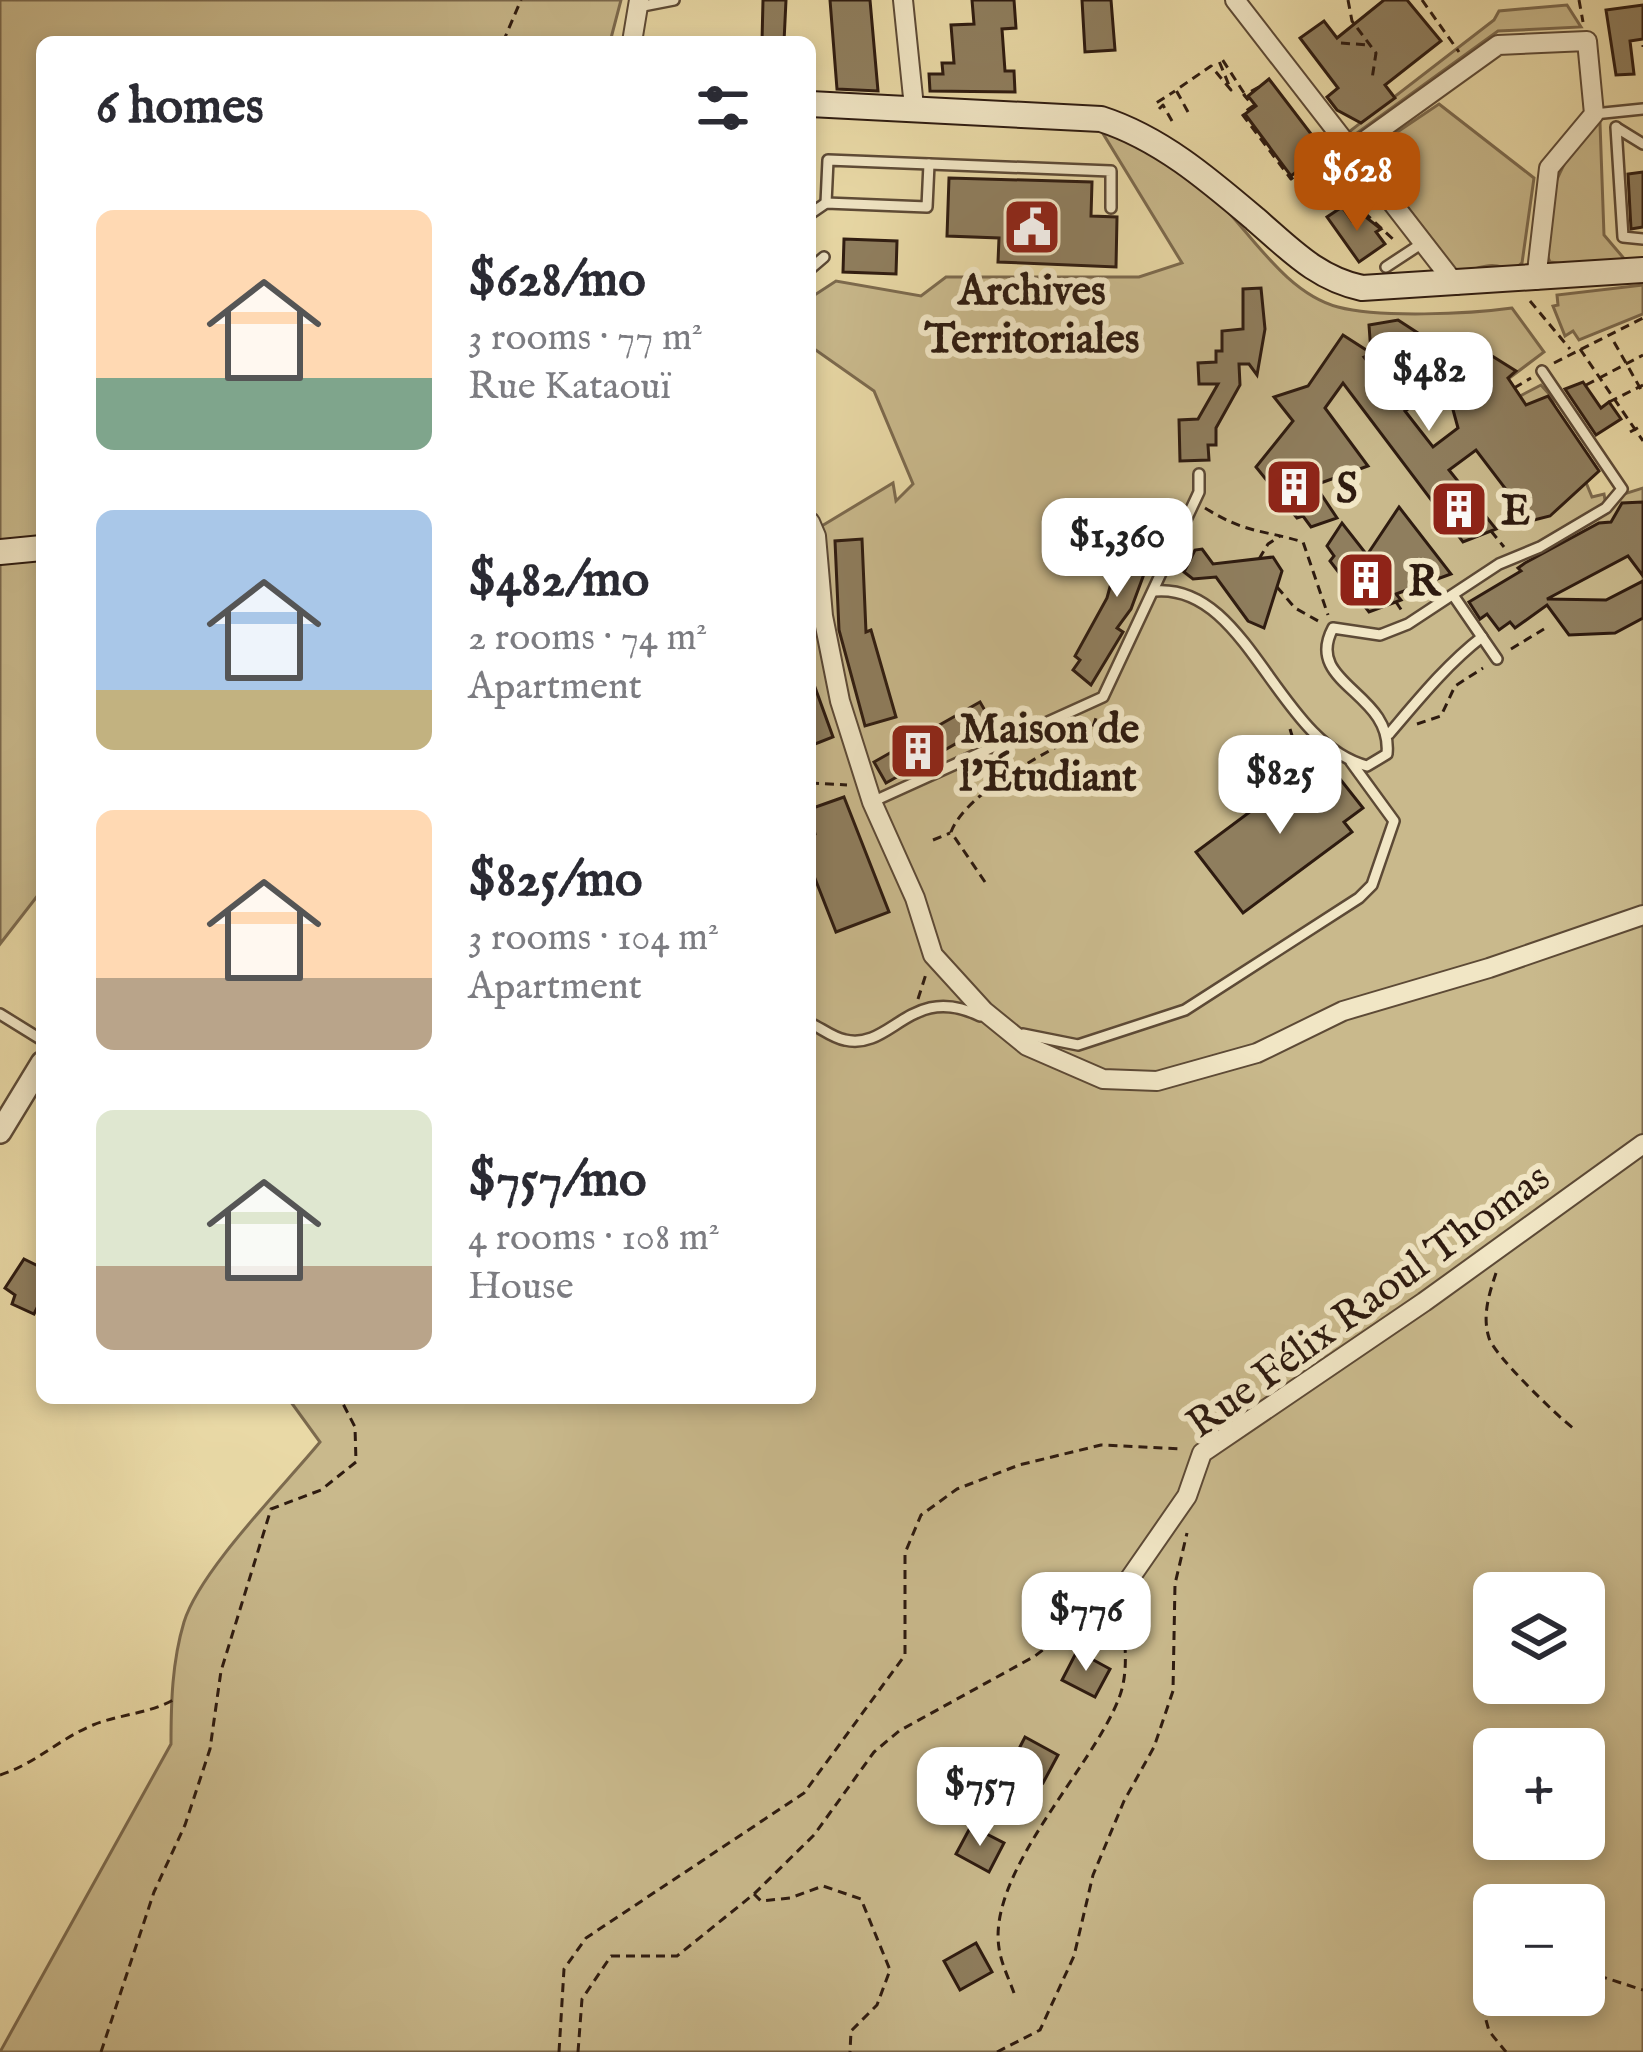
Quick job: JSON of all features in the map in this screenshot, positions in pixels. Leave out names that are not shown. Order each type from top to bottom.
[{"type":"main road","points":[[816,104],[1101,119],[1132,130],[1204,177],[1319,275],[1362,288],[1643,270]]},
{"type":"main road","points":[[0,552],[36,549]]},
{"type":"street","points":[[903,0],[914,107]]},
{"type":"street","points":[[1235,0],[1456,284]]},
{"type":"street","points":[[633,36],[639,3]]},
{"type":"street","points":[[1352,150],[1498,45],[1587,41],[1594,114],[1549,168],[1524,280]]},
{"type":"street","points":[[816,536],[823,616],[840,701],[869,792],[915,898],[932,955],[1027,1046],[1103,1079],[1157,1081],[1257,1054],[1343,1011],[1490,968],[1643,915]]},
{"type":"street","points":[[0,1132],[36,1073]]},
{"type":"street","name":"Rue Félix Raoul Thomas","points":[[1119,1594],[1187,1496],[1202,1453],[1643,1144]]},
{"type":"lane","points":[[639,3],[674,0]]},
{"type":"lane","points":[[1594,114],[1643,109]]},
{"type":"lane","points":[[1616,112],[1623,236],[1643,239]]},
{"type":"lane","points":[[1616,128],[1643,144]]},
{"type":"lane","points":[[826,203],[828,160],[1112,171],[1111,208]]},
{"type":"lane","points":[[816,210],[826,203],[927,207],[928,164]]},
{"type":"lane","points":[[1386,267],[1424,242]]},
{"type":"lane","points":[[816,264],[824,257]]},
{"type":"lane","points":[[1351,762],[1367,766],[1388,754],[1389,734],[1376,712],[1328,666],[1324,643],[1333,628],[1380,635],[1606,508],[1622,489],[1541,371]]},
{"type":"lane","points":[[869,792],[1103,697],[1195,502],[1199,474]]},
{"type":"lane","points":[[816,1026],[855,1041],[946,1004],[1034,1038],[1078,1045],[1184,1010],[1360,898],[1372,885],[1394,821],[1351,762],[1322,742],[1292,710],[1220,617],[1193,595],[1154,591]]},
{"type":"lane","points":[[1453,595],[1497,658]]},
{"type":"lane","points":[[1389,734],[1443,677],[1454,658],[1482,637]]},
{"type":"lane","points":[[0,1014],[36,1036]]},
{"type":"path","points":[[506,36],[521,0]]},
{"type":"path","points":[[1348,0],[1352,21],[1376,53],[1372,79]]},
{"type":"path","points":[[1422,0],[1468,66]]},
{"type":"path","points":[[1579,0],[1587,41]]},
{"type":"path","points":[[1341,43],[1370,45]]},
{"type":"path","points":[[1172,121],[1163,105],[1160,108],[1156,103],[1211,66],[1228,92],[1222,59],[1252,106],[1242,114],[1291,179],[1302,170],[1334,212]]},
{"type":"path","points":[[1245,94],[1266,79]]},
{"type":"path","points":[[1176,90],[1188,112]]},
{"type":"path","points":[[1322,168],[1328,204]]},
{"type":"path","points":[[1355,184],[1350,213],[1357,218]]},
{"type":"path","points":[[1353,202],[1389,232]]},
{"type":"path","points":[[1524,280],[1572,351]]},
{"type":"path","points":[[1514,388],[1579,347],[1643,318]]},
{"type":"path","points":[[1613,342],[1643,393]]},
{"type":"path","points":[[1579,347],[1611,401],[1643,441]]},
{"type":"path","points":[[1586,386],[1643,355]]},
{"type":"path","points":[[1611,401],[1641,386]]},
{"type":"path","points":[[1632,431],[1643,425]]},
{"type":"path","points":[[1195,502],[1256,535],[1303,542],[1333,628]]},
{"type":"path","points":[[1492,531],[1513,558]]},
{"type":"path","points":[[1258,559],[1268,544],[1282,536]]},
{"type":"path","points":[[1277,587],[1295,608],[1333,628]]},
{"type":"path","points":[[1388,748],[1411,726],[1441,716],[1455,686],[1544,628]]},
{"type":"path","points":[[933,840],[951,832],[956,820],[1014,772],[1093,728],[1103,697]]},
{"type":"path","points":[[1292,710],[1288,722],[1299,758]]},
{"type":"path","points":[[816,785],[869,792]]},
{"type":"path","points":[[951,832],[986,882]]},
{"type":"path","points":[[913,1014],[932,955]]},
{"type":"path","points":[[1506,1243],[1486,1304],[1489,1341],[1553,1413],[1574,1428]]},
{"type":"path","points":[[101,2052],[154,1892],[185,1826],[210,1749],[221,1671],[272,1508],[321,1490],[356,1462],[355,1427],[343,1404]]},
{"type":"path","points":[[560,2052],[564,1969],[586,1938],[804,1793],[905,1655],[905,1553],[921,1515],[957,1489],[1019,1465],[1102,1445],[1202,1453]]},
{"type":"path","points":[[997,2052],[1040,2030],[1074,1956],[1093,1875],[1124,1801],[1154,1747],[1173,1691],[1174,1584],[1190,1516],[1187,1496]]},
{"type":"path","points":[[578,2052],[582,1999],[611,1956],[677,1956],[754,1894],[814,1835],[874,1752],[899,1731],[1035,1655],[1085,1613],[1119,1594],[1126,1646],[1120,1696],[1016,1874],[1002,1913],[998,1946],[1014,1993]]},
{"type":"path","points":[[0,1775],[31,1765],[92,1725],[156,1710],[175,1699]]},
{"type":"path","points":[[754,1894],[761,1901],[790,1898],[823,1886],[861,1899],[890,1970],[877,2006],[850,2031],[850,2052]]},
{"type":"path","points":[[1605,1978],[1643,1990]]},
{"type":"path","points":[[1485,2016],[1489,2031],[1506,2052]]},
{"type":"shaded area","points":[[0,0],[621,0],[612,36],[36,36],[36,898],[0,944]]},
{"type":"shaded area","points":[[1567,5],[1581,27],[1498,31],[1353,136],[1350,131],[1494,20],[1499,11]]},
{"type":"shaded area","points":[[1439,104],[1534,178],[1522,263],[1511,272],[1486,266],[1460,276],[1366,153]]},
{"type":"shaded area","points":[[1590,121],[1600,123],[1604,235],[1627,262],[1581,266],[1550,262],[1544,227],[1547,208],[1561,170]]},
{"type":"shaded area","points":[[1099,127],[1192,177],[1281,272],[1318,299],[1338,307],[1400,314],[1512,308],[1544,352],[1508,379],[1520,396],[1541,385],[1550,395],[1592,497],[1604,494],[1605,500],[1643,488],[1643,2052],[0,2052],[171,1744],[177,1652],[193,1601],[244,1529],[320,1442],[292,1404],[816,1404],[816,529],[893,483],[896,501],[913,484],[874,391],[816,350],[816,294],[836,281],[921,296],[946,277],[1139,277],[1182,263]]},
{"type":"shaded area","points":[[1643,285],[1643,314],[1579,340],[1573,331],[1565,336],[1553,306],[1558,305],[1557,295]]},
{"type":"building","points":[[763,0],[786,0],[784,36],[762,36]]},
{"type":"building","points":[[830,0],[870,0],[878,91],[837,89]]},
{"type":"building","points":[[972,0],[1014,0],[1016,28],[1002,29],[1005,71],[1014,71],[1015,92],[930,91],[929,74],[943,74],[942,63],[954,63],[951,25],[974,24]]},
{"type":"building","points":[[1082,0],[1111,0],[1115,50],[1085,52]]},
{"type":"building","points":[[1384,0],[1407,0],[1441,41],[1385,85],[1395,98],[1361,123],[1337,110],[1327,97],[1338,88],[1300,38],[1324,21],[1337,38]]},
{"type":"building","points":[[1643,5],[1643,39],[1630,41],[1634,74],[1616,75],[1606,10]]},
{"type":"building","points":[[1269,79],[1331,160],[1310,177],[1303,167],[1291,176],[1245,114],[1256,106],[1248,96]]},
{"type":"building","points":[[1643,172],[1643,227],[1631,229],[1628,174]]},
{"type":"building","name":"Archives Territoriales","points":[[949,178],[1092,182],[1091,216],[1117,217],[1116,267],[998,262],[999,238],[947,236]]},
{"type":"building","points":[[1342,207],[1352,221],[1362,214],[1381,229],[1376,232],[1385,244],[1359,262],[1327,217]]},
{"type":"building","points":[[844,239],[897,241],[896,274],[843,272]]},
{"type":"building","points":[[1261,288],[1265,329],[1257,375],[1249,364],[1239,364],[1240,385],[1216,428],[1216,445],[1208,445],[1209,460],[1180,461],[1179,420],[1198,419],[1218,384],[1199,384],[1198,363],[1216,362],[1216,351],[1222,351],[1222,331],[1243,329],[1243,289]]},
{"type":"building","points":[[1398,320],[1418,333],[1364,357],[1388,388],[1431,365],[1465,339],[1516,371],[1508,378],[1526,405],[1548,396],[1599,471],[1550,516],[1530,521],[1476,450],[1449,470],[1496,529],[1463,542],[1343,383],[1325,408],[1368,466],[1315,485],[1337,518],[1311,527],[1303,516],[1297,518],[1256,467],[1293,421],[1274,397],[1308,386],[1343,335],[1371,353],[1369,325]],"holes":[[[1446,384],[1458,428],[1433,447],[1405,411]]]},
{"type":"building","points":[[1583,382],[1601,408],[1609,402],[1621,419],[1596,435],[1565,389]]},
{"type":"building","points":[[1643,502],[1643,576],[1628,556],[1547,599],[1606,600],[1643,581],[1643,618],[1615,633],[1569,635],[1547,605],[1515,628],[1510,622],[1499,630],[1487,614],[1480,619],[1469,602],[1521,571],[1518,568],[1525,563],[1599,523],[1611,522],[1622,503]]},
{"type":"building","points":[[1399,507],[1451,574],[1396,594],[1401,600],[1369,612],[1330,561],[1334,556],[1327,546],[1342,523],[1367,555]]},
{"type":"building","points":[[1128,521],[1160,531],[1131,609],[1117,628],[1123,632],[1091,685],[1073,670],[1080,660],[1075,656],[1107,598]]},
{"type":"building","points":[[862,539],[866,632],[871,630],[896,717],[865,726],[839,630],[835,541]]},
{"type":"building","points":[[1202,549],[1213,564],[1273,557],[1282,571],[1264,628],[1248,621],[1216,577],[1193,579],[1184,572],[1195,550]]},
{"type":"building","points":[[816,690],[833,737],[816,744]]},
{"type":"building","name":"Maison de l'Étudiant","points":[[980,702],[995,728],[977,738],[975,733],[886,783],[874,762]]},
{"type":"building","points":[[1306,770],[1316,783],[1333,770],[1363,808],[1344,822],[1352,832],[1243,913],[1196,852]]},
{"type":"building","points":[[844,797],[889,912],[836,932],[816,881],[816,807]]},
{"type":"building","points":[[24,1259],[36,1265],[34,1314],[12,1304],[15,1295],[5,1288]]},
{"type":"building","points":[[1077,1651],[1110,1669],[1095,1697],[1062,1680]]},
{"type":"building","points":[[1025,1737],[1058,1755],[1043,1783],[1010,1766]]},
{"type":"building","points":[[971,1826],[1004,1843],[989,1872],[956,1854]]},
{"type":"building","points":[[976,1943],[992,1972],[960,1990],[944,1961]]},
{"type":"place","name":"Archives Territoriales","points":[[1032,227]]},
{"type":"place","name":"S","points":[[1294,487]]},
{"type":"place","name":"E","points":[[1459,509]]},
{"type":"place","name":"R","points":[[1366,580]]},
{"type":"place","name":"Maison de l'Étudiant","points":[[918,751]]}]
